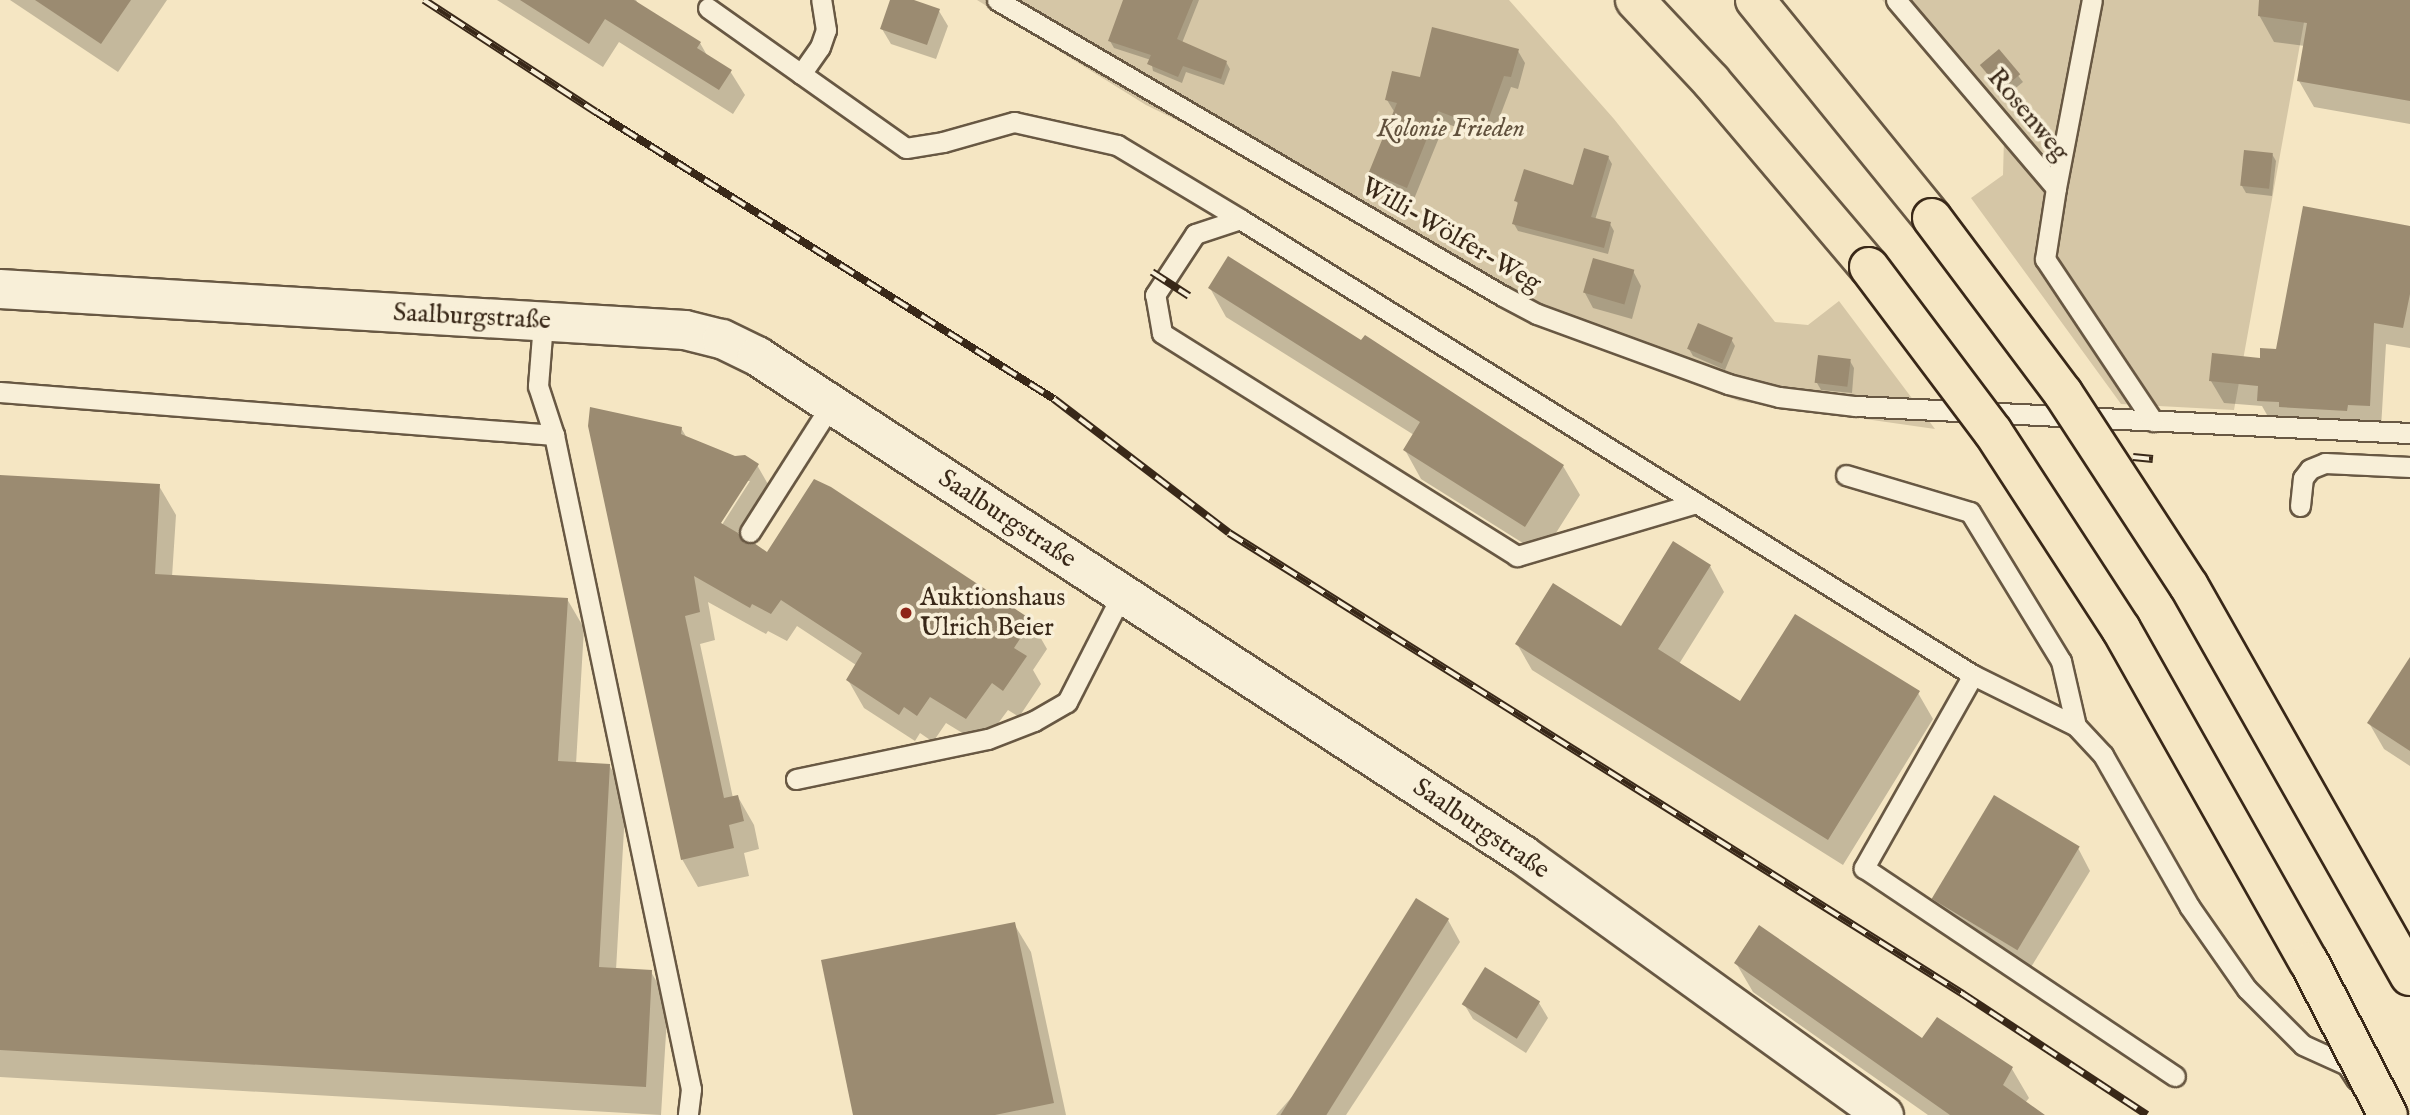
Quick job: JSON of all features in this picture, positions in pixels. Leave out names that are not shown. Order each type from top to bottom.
[{"type":"highway","points":[[1635,0],[1712,81],[1868,267],[1993,432],[2121,629],[2225,810],[2388,1115]]},
{"type":"highway","points":[[1755,0],[1932,218],[2063,393],[2189,586],[2410,975]]},
{"type":"street","name":"Saalburgstraße","points":[[0,289],[685,330],[722,339],[757,356],[1523,855],[1884,1115]]},
{"type":"lane","points":[[801,74],[820,47],[826,30],[821,0]]},
{"type":"lane","name":"Willi-Wölfer-Weg","points":[[997,0],[1537,314],[1728,384],[1779,397],[1855,406],[2410,433]]},
{"type":"lane","points":[[1651,0],[1712,81]]},
{"type":"lane","name":"Rosenweg","points":[[1896,0],[2056,188],[2045,259],[2153,421]]},
{"type":"lane","points":[[2056,188],[2092,0]]},
{"type":"lane","points":[[708,8],[906,148],[943,142],[1014,122],[1117,145],[1973,675],[2076,726],[2103,755],[2189,905],[2247,989],[2303,1045],[2347,1065],[2379,1115]]},
{"type":"lane","points":[[1240,219],[1195,234],[1155,295],[1162,333],[1517,556],[1696,503]]},
{"type":"lane","points":[[543,322],[538,386],[554,435],[691,1089],[688,1115]]},
{"type":"lane","points":[[0,392],[554,435]]},
{"type":"lane","points":[[750,532],[831,405]]},
{"type":"lane","points":[[2300,506],[2303,478],[2310,470],[2325,463],[2410,467]]},
{"type":"lane","points":[[1846,475],[1969,512],[2061,661],[2076,726]]},
{"type":"lane","points":[[796,779],[988,739],[1034,722],[1067,702],[1122,594]]},
{"type":"lane","points":[[1973,675],[1864,868],[2175,1076]]},
{"type":"green space","name":"Kolonie Frieden","points":[[977,0],[1509,0],[1614,119],[1775,322],[1808,325],[1839,301],[1935,429],[1739,401],[1534,324],[1400,250],[1242,152],[1146,105]]},
{"type":"green space","points":[[1882,0],[2308,0],[2234,410],[2121,404],[1971,198],[2003,175],[2004,138]]},
{"type":"building","points":[[35,0],[131,0],[101,44]]},
{"type":"building","points":[[520,0],[634,0],[701,42],[697,48],[732,70],[719,90],[605,19],[589,44]]},
{"type":"building","points":[[890,0],[914,0],[940,9],[927,45],[880,29]]},
{"type":"building","points":[[1123,0],[1193,0],[1177,39],[1227,61],[1221,79],[1183,66],[1178,77],[1147,64],[1151,55],[1108,41]]},
{"type":"building","points":[[2259,0],[2410,0],[2410,101],[2297,81],[2307,23],[2258,16]]},
{"type":"building","points":[[1432,27],[1519,49],[1511,77],[1504,76],[1485,129],[1438,111],[1407,188],[1369,172],[1397,103],[1385,100],[1392,71],[1420,77]]},
{"type":"building","points":[[1999,49],[2020,74],[2001,90],[1980,65]]},
{"type":"building","points":[[1584,148],[1609,156],[1591,217],[1611,222],[1604,248],[1512,224],[1518,202],[1514,201],[1524,169],[1573,185]]},
{"type":"building","points":[[2244,150],[2273,153],[2269,189],[2240,186]]},
{"type":"building","points":[[2303,206],[2410,226],[2410,294],[2403,328],[2374,323],[2370,406],[2348,405],[2347,411],[2279,407],[2279,402],[2257,401],[2258,386],[2209,381],[2212,353],[2260,358],[2260,348],[2276,349]]},
{"type":"building","points":[[1228,256],[1361,340],[1365,335],[1564,465],[1525,527],[1403,450],[1420,422],[1208,288]]},
{"type":"building","points":[[1593,258],[1634,270],[1624,304],[1583,293]]},
{"type":"building","points":[[1698,323],[1733,338],[1722,364],[1687,349]]},
{"type":"building","points":[[1818,355],[1851,359],[1847,387],[1815,383]]},
{"type":"building","points":[[590,407],[682,427],[681,434],[735,456],[745,455],[759,464],[721,523],[738,533],[744,543],[754,543],[767,552],[814,479],[831,487],[1032,620],[1014,648],[1027,656],[1003,691],[992,683],[966,719],[930,697],[917,716],[904,707],[899,715],[846,680],[862,653],[781,600],[771,614],[752,604],[750,608],[694,576],[700,612],[685,616],[724,798],[738,795],[744,821],[729,825],[734,848],[681,860],[588,426]]},
{"type":"building","points":[[0,475],[160,484],[155,574],[568,598],[558,761],[610,764],[599,967],[652,970],[646,1087],[0,1050]]},
{"type":"building","points":[[1673,541],[1711,565],[1658,649],[1740,701],[1795,614],[1920,691],[1828,840],[1515,644],[1553,583],[1621,626]]},
{"type":"building","points":[[2410,657],[2410,751],[2367,723]]},
{"type":"building","points":[[1994,795],[2080,847],[2017,950],[1932,899]]},
{"type":"building","points":[[1416,898],[1449,919],[1326,1115],[1280,1115]]},
{"type":"building","points":[[1015,922],[1054,1103],[995,1115],[853,1115],[821,960]]},
{"type":"building","points":[[1759,925],[1922,1038],[1937,1017],[2013,1067],[2003,1085],[2045,1115],[1950,1115],[1734,963]]},
{"type":"building","points":[[1485,967],[1540,1001],[1517,1039],[1462,1004]]},
{"type":"railway","points":[[424,0],[596,112],[1054,399],[1229,533],[1963,994],[2147,1115]]},
{"type":"railway","points":[[1152,272],[1189,296]]},
{"type":"railway","points":[[2133,457],[2153,459]]},
{"type":"place","name":"Auktionshaus Ulrich Beier","points":[[906,613]]}]
